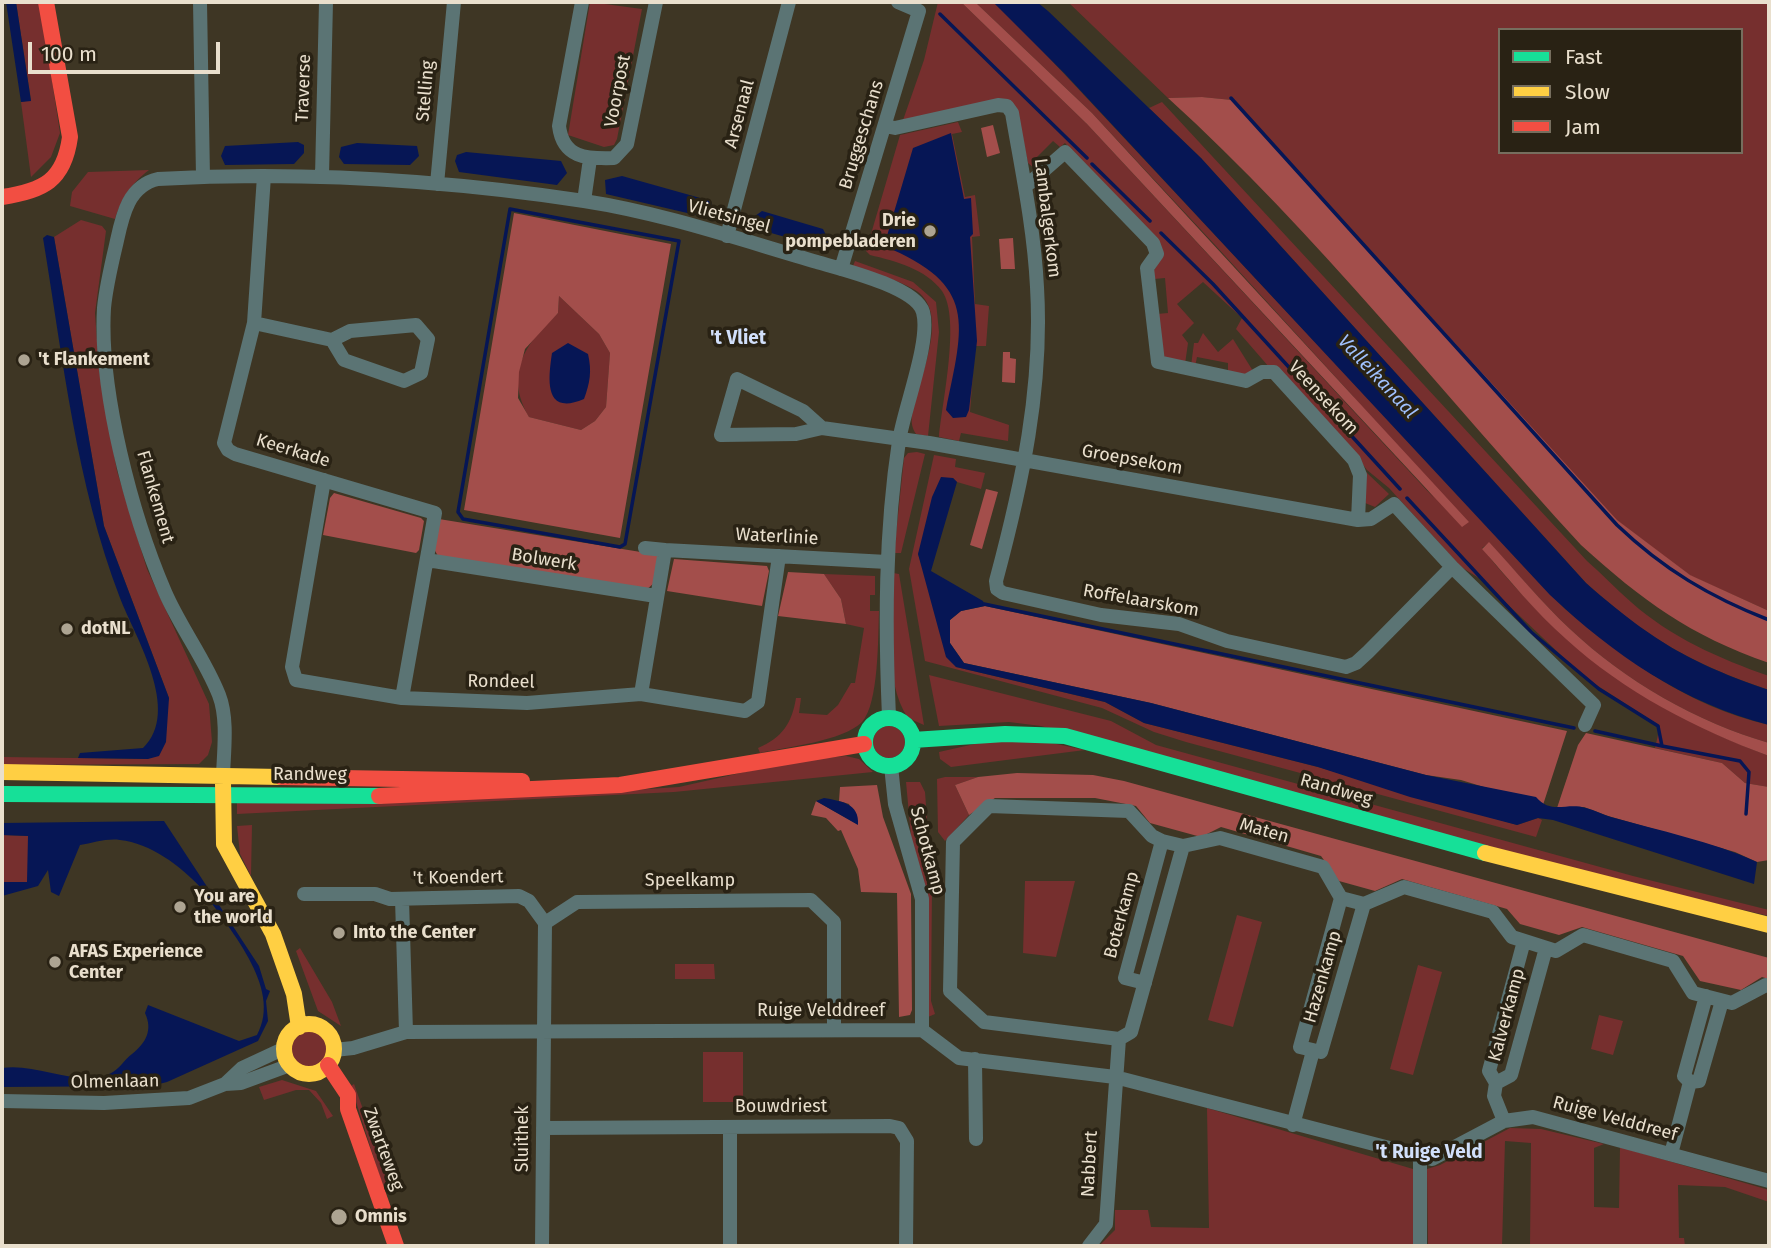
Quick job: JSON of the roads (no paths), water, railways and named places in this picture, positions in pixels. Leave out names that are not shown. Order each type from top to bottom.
[{"type":"main road","points":[[3,197],[27,196],[43,188],[58,173],[64,148],[70,137],[46,2]]},
{"type":"main road","points":[[889,718],[905,724],[913,740],[908,757],[891,766],[871,758],[864,744],[871,725],[889,718]]},
{"type":"main road","name":"Randweg","points":[[913,740],[1005,734],[1065,736],[1550,871],[1769,927]]},
{"type":"main road","name":"Randweg","points":[[2,794],[495,793],[681,779],[823,748],[864,744]]},
{"type":"main road","name":"Randweg","points":[[2,772],[453,778],[617,785]]},
{"type":"main road","points":[[223,775],[222,828],[228,856],[273,934],[293,954],[306,1026]]},
{"type":"main road","points":[[306,1026],[328,1033],[327,1062],[306,1074],[290,1065],[285,1048],[289,1035],[306,1026]]},
{"type":"main road","name":"Zwarteweg","points":[[327,1062],[338,1102],[347,1105],[396,1246]]},
{"type":"street","points":[[200,2],[204,177]]},
{"type":"street","name":"Traverse","points":[[322,176],[326,2]]},
{"type":"street","name":"Stelling","points":[[438,184],[454,2]]},
{"type":"street","points":[[582,2],[559,126],[561,142],[572,152],[590,159],[584,201]]},
{"type":"street","name":"Voorpost","points":[[590,159],[614,158],[627,144],[656,2]]},
{"type":"street","name":"Arsenaal","points":[[727,236],[789,2]]},
{"type":"street","name":"Bruggeschans","points":[[841,269],[919,11],[898,2]]},
{"type":"street","name":"Lambalgerkom","points":[[885,126],[895,128],[998,105],[1007,106],[1012,113],[1026,186],[1037,288],[1038,334],[1025,461]]},
{"type":"street","name":"Veensekom","points":[[1026,186],[1065,152],[1080,167],[1153,243],[1157,254],[1147,268],[1158,362],[1246,381],[1262,372],[1274,372],[1354,460],[1360,475],[1358,520]]},
{"type":"street","name":"Keerkade","points":[[264,176],[254,323],[225,436],[226,447],[235,454],[435,513],[402,698]]},
{"type":"street","name":"Vlietsingel","points":[[122,217],[135,190],[144,183],[204,177],[322,176],[438,184],[584,201],[727,236],[841,269],[908,294],[922,309],[924,331],[899,440],[887,562],[889,718]]},
{"type":"street","name":"Flankement","points":[[122,217],[104,310],[115,417],[132,492],[166,594],[220,697],[223,775]]},
{"type":"street","points":[[254,323],[332,340],[350,331],[416,325],[428,339],[421,373],[404,381],[344,360],[332,340]]},
{"type":"street","points":[[737,379],[803,411],[822,428],[796,434],[721,435],[737,379]]},
{"type":"street","name":"Groepsekom","points":[[822,428],[1358,520]]},
{"type":"street","name":"Roffelaarskom","points":[[1025,461],[996,581],[997,589],[1003,593],[1101,615],[1179,624],[1227,641],[1346,667],[1356,663],[1368,652],[1451,567]]},
{"type":"street","name":"Rondeel","points":[[324,480],[292,667],[296,680],[402,698],[527,703],[641,694],[745,711],[758,702],[779,556]]},
{"type":"street","points":[[1358,520],[1371,519],[1394,503],[1451,567],[1594,705],[1585,725]]},
{"type":"street","name":"Waterlinie","points":[[645,548],[887,562]]},
{"type":"street","points":[[641,694],[665,550]]},
{"type":"street","name":"Bolwerk","points":[[427,560],[656,596]]},
{"type":"street","name":"Schotkamp","points":[[891,766],[895,804],[922,899],[922,1030]]},
{"type":"street","name":"Maten","points":[[1119,1039],[984,1022],[950,991],[953,842],[989,806],[1129,811],[1152,836],[1162,841],[1183,846],[1220,838],[1323,867],[1341,898]]},
{"type":"street","name":"Boterkamp","points":[[1145,983],[1125,978],[1162,841]]},
{"type":"street","points":[[1115,1077],[1119,1039],[1131,1032],[1183,846]]},
{"type":"street","points":[[1341,898],[1364,904],[1404,887],[1493,912],[1512,937],[1546,948],[1556,950],[1583,935],[1673,961],[1693,993],[1722,1001],[1732,1003],[1769,986]]},
{"type":"street","name":"'t Koendert","points":[[304,894],[375,894],[402,899],[519,896],[529,901],[545,923]]},
{"type":"street","name":"Hazenkamp","points":[[1341,898],[1300,1047],[1313,1051],[1321,1052],[1364,904]]},
{"type":"street","name":"'t Koendert","points":[[402,899],[406,1032]]},
{"type":"street","name":"Speelkamp","points":[[545,923],[577,902],[811,900],[834,922],[834,1030]]},
{"type":"street","points":[[542,1032],[545,923]]},
{"type":"street","name":"Kalverkamp","points":[[1504,1121],[1494,1096],[1496,1083],[1489,1071],[1524,941]]},
{"type":"street","name":"Kalverkamp","points":[[1496,1083],[1511,1075],[1546,948]]},
{"type":"street","points":[[1690,1082],[1684,1076],[1706,996]]},
{"type":"street","points":[[1690,1082],[1699,1081],[1722,1001]]},
{"type":"street","name":"Ruige Velddreef","points":[[327,1062],[353,1048],[406,1032],[922,1030],[959,1058],[1115,1077],[1432,1159],[1504,1121],[1533,1117],[1769,1181]]},
{"type":"street","name":"Sluithek","points":[[542,1032],[542,1246]]},
{"type":"street","name":"Olmenlaan","points":[[225,1084],[242,1068],[285,1048]]},
{"type":"street","points":[[1293,1125],[1313,1051]]},
{"type":"street","points":[[975,1059],[976,1139]]},
{"type":"street","name":"Olmenlaan","points":[[2,1101],[161,1101],[189,1098],[225,1084],[241,1083],[290,1065]]},
{"type":"street","name":"Nabbert","points":[[1089,1246],[1106,1224],[1115,1077]]},
{"type":"street","points":[[1671,1154],[1690,1082]]},
{"type":"street","points":[[730,1127],[730,1246]]},
{"type":"street","name":"Bouwdriest","points":[[543,1128],[899,1128],[907,1141],[906,1246]]},
{"type":"street","points":[[1420,1156],[1420,1246]]},
{"type":"water","points":[[6,2],[16,2],[31,101],[21,102]]},
{"type":"water","name":"Valleikanaal","points":[[993,2],[1037,2],[1048,11],[1201,158],[1586,583],[1630,620],[1672,647],[1716,670],[1769,690],[1769,725],[1708,704],[1651,674],[1599,638],[1550,595],[1065,74]]},
{"type":"water","points":[[951,133],[964,199],[971,198],[973,234],[970,237],[977,341],[969,410],[966,417],[953,418],[946,410],[959,330],[957,310],[950,292],[936,276],[884,246],[913,148]]},
{"type":"water","points":[[298,142],[304,145],[304,153],[294,164],[225,165],[221,156],[225,146]]},
{"type":"water","points":[[357,143],[417,146],[419,156],[410,165],[344,164],[339,157],[341,147]]},
{"type":"water","points":[[466,152],[561,161],[567,173],[557,185],[459,172],[455,161],[457,155]]},
{"type":"water","points":[[622,176],[711,201],[712,210],[700,216],[606,194],[605,180]]},
{"type":"water","points":[[762,211],[823,229],[829,241],[824,248],[750,227],[748,221]]},
{"type":"water","points":[[47,235],[54,237],[104,526],[169,698],[166,742],[159,756],[148,759],[78,758],[80,753],[143,748],[154,733],[158,714],[157,695],[144,653],[120,598],[92,510],[72,420],[43,238]]},
{"type":"water","points":[[568,343],[588,354],[590,377],[584,399],[562,403],[555,399],[550,384],[552,353]]},
{"type":"water","points":[[941,477],[953,478],[957,482],[931,571],[983,601],[985,606],[961,611],[950,620],[950,643],[964,663],[1151,703],[1426,775],[1536,797],[1553,807],[1589,809],[1704,842],[1757,862],[1754,884],[1553,820],[1538,818],[1517,825],[1410,797],[1318,767],[1144,723],[1105,702],[956,667],[946,657],[918,554],[932,497]]},
{"type":"water","points":[[824,798],[848,804],[856,812],[858,825],[816,801]]},
{"type":"water","points":[[164,821],[259,966],[266,989],[270,991],[266,1001],[268,1021],[258,1041],[167,1082],[151,1086],[2,1087],[2,1068],[16,1067],[88,1078],[113,1072],[137,1050],[147,1036],[145,1013],[148,1005],[239,1041],[257,1035],[263,1016],[263,997],[258,977],[248,958],[201,888],[174,864],[154,851],[131,842],[115,840],[80,845],[59,896],[51,892],[48,870],[38,886],[2,896],[2,882],[27,882],[28,836],[2,835],[2,823]]},
{"type":"waterway","points":[[940,14],[1087,158]]},
{"type":"waterway","points":[[1231,98],[1617,525],[1652,555],[1688,580],[1727,602],[1769,620]]},
{"type":"waterway","points":[[1092,164],[1150,221]]},
{"type":"waterway","points":[[510,209],[679,241],[625,544],[620,547],[463,519],[458,512],[510,209]]},
{"type":"waterway","points":[[1161,233],[1213,284],[1400,489]]},
{"type":"waterway","points":[[1407,498],[1531,632],[1599,689],[1658,726],[1662,746],[1740,761],[1749,772],[1746,814]]},
{"type":"waterway","points":[[984,604],[1574,728]]},
{"type":"waterway","points":[[1595,731],[1662,746]]},
{"type":"place","name":"Drie pompebladeren","points":[[930,231]]},
{"type":"place","name":"'t Flankement","points":[[24,360]]},
{"type":"place","name":"dotNL","points":[[67,629]]},
{"type":"place","name":"You are the world","points":[[180,907]]},
{"type":"place","name":"Into the Center","points":[[339,933]]},
{"type":"place","name":"AFAS Experience Center","points":[[55,962]]},
{"type":"place","name":"Omnis","points":[[339,1217]]},
{"type":"district","name":"'t Vliet","points":[[738,339]]},
{"type":"district","name":"'t Ruige Veld","points":[[1429,1153]]}]
